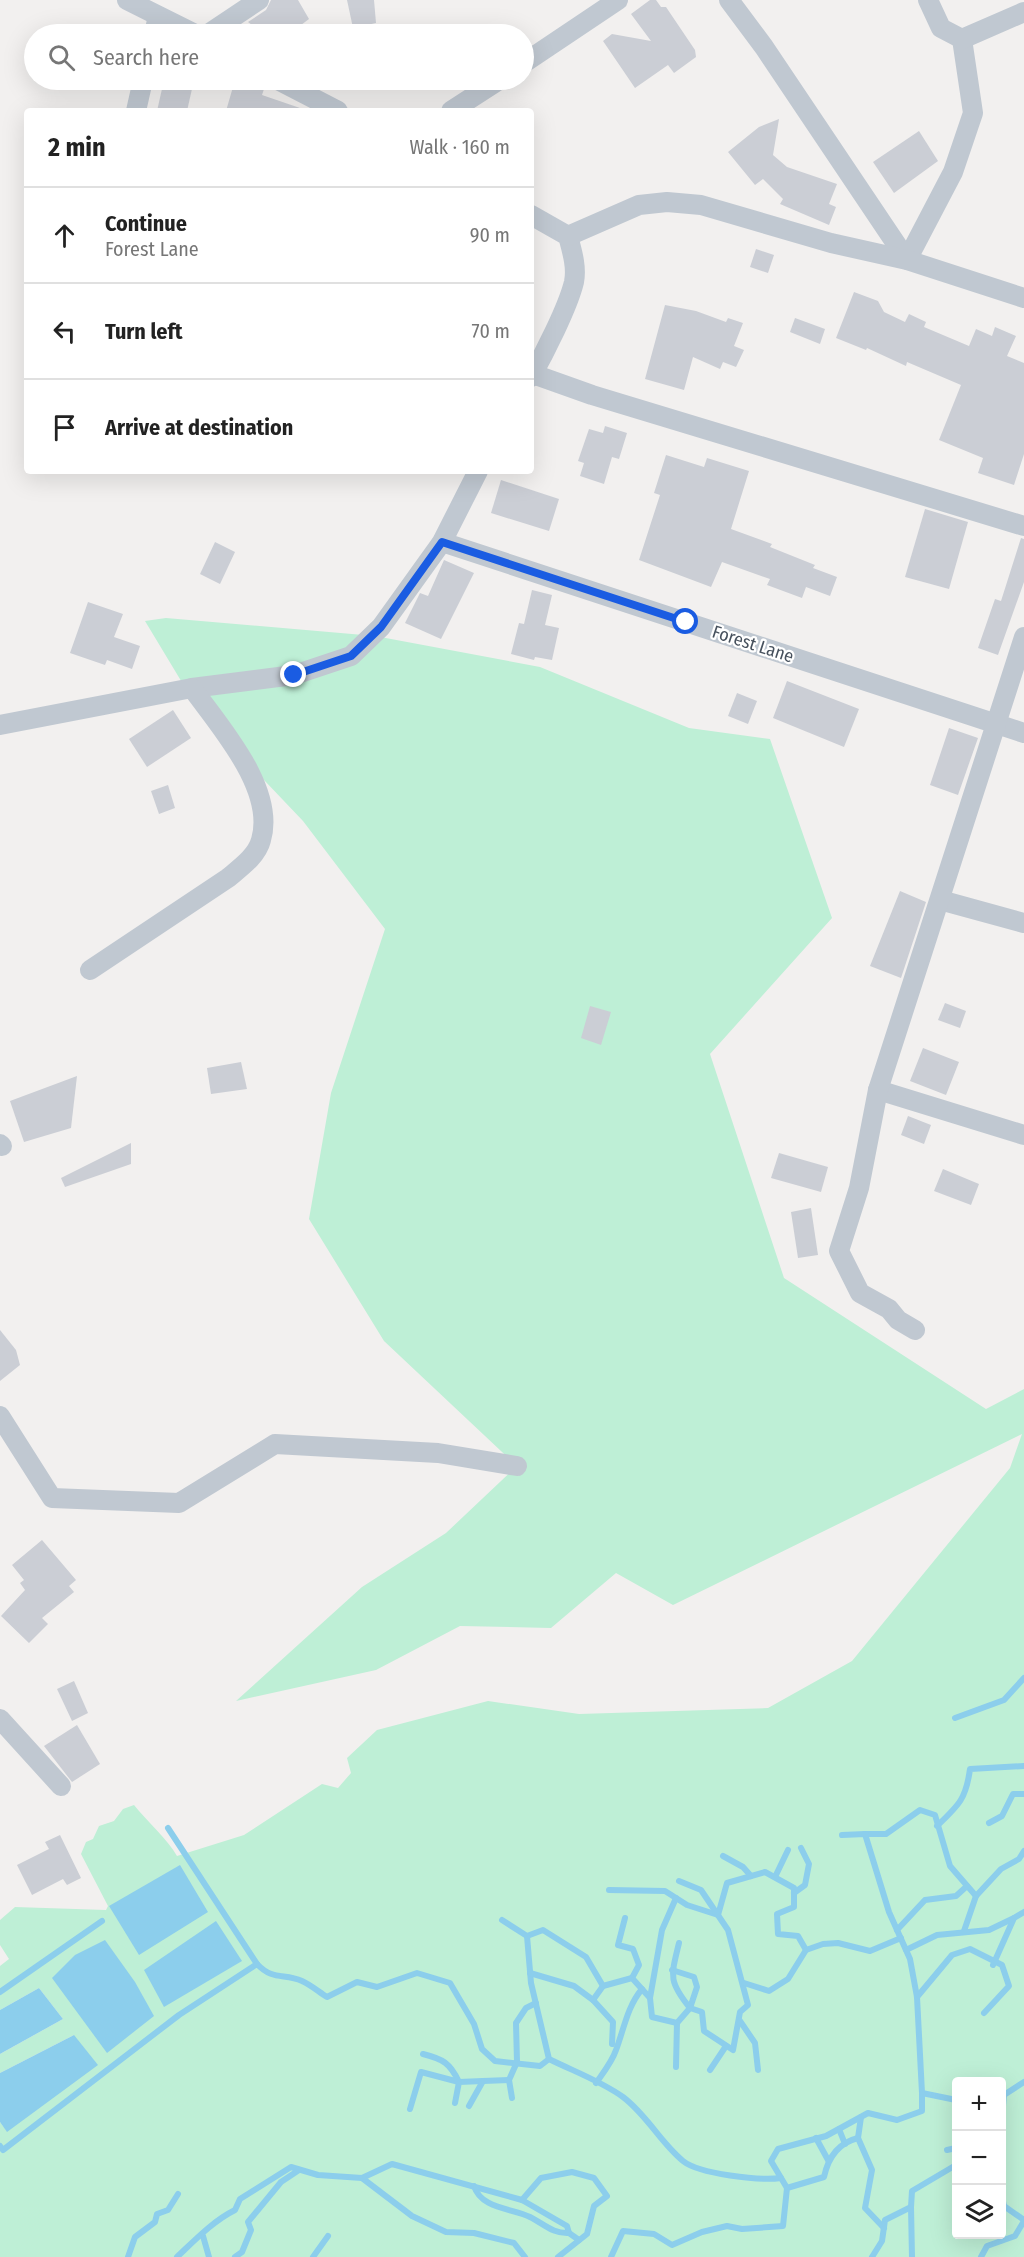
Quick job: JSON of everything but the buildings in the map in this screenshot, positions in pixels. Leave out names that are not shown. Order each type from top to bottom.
[{"type":"street","points":[[127,0],[155,24]]},
{"type":"street","points":[[223,24],[260,0]]},
{"type":"street","points":[[534,56],[618,0]]},
{"type":"street","points":[[729,0],[764,47],[907,260]]},
{"type":"street","points":[[928,0],[940,28],[962,39]]},
{"type":"street","points":[[962,39],[1024,12]]},
{"type":"street","points":[[907,260],[953,172],[973,113],[962,39]]},
{"type":"street","points":[[137,108],[141,90]]},
{"type":"street","points":[[297,90],[332,108]]},
{"type":"street","points":[[456,108],[484,90]]},
{"type":"street","points":[[568,236],[639,206],[667,202],[701,205],[831,243],[907,260],[1024,298]]},
{"type":"street","points":[[534,217],[568,236],[574,262],[574,282],[534,371]]},
{"type":"street","points":[[534,376],[1024,526]]},
{"type":"street","points":[[0,725],[192,688],[294,675],[351,656],[381,627],[442,542],[476,474]]},
{"type":"street","name":"Forest Lane","points":[[442,542],[1024,733]]},
{"type":"street","points":[[915,1330],[898,1320],[889,1309],[860,1293],[839,1251],[859,1188],[878,1090],[1024,637]]},
{"type":"street","points":[[90,970],[228,878],[245,864],[261,842],[265,814],[253,777],[192,688]]},
{"type":"street","points":[[940,900],[1024,923]]},
{"type":"street","points":[[878,1090],[1024,1136]]},
{"type":"street","points":[[0,1416],[52,1498],[179,1503],[275,1444],[438,1453],[517,1466]]},
{"type":"street","points":[[0,1719],[61,1786]]},
{"type":"green space","points":[[166,618],[375,636],[540,667],[689,728],[770,739],[832,918],[710,1054],[784,1278],[986,1409],[1024,1389],[1024,2257],[0,2257],[0,2122],[7,2131],[74,2035],[0,2073],[0,2054],[63,2019],[39,1988],[0,2010],[0,1966],[9,1959],[0,1945],[0,1920],[15,1907],[106,1910],[108,1906],[81,1854],[86,1842],[93,1839],[99,1826],[114,1821],[123,1809],[134,1805],[177,1856],[244,1835],[322,1784],[338,1788],[351,1773],[347,1758],[377,1730],[488,1701],[579,1714],[768,1708],[852,1661],[1010,1468],[1022,1434],[673,1605],[616,1573],[551,1628],[460,1626],[376,1670],[236,1701],[362,1587],[446,1533],[517,1466],[384,1341],[309,1219],[331,1093],[385,929],[303,821],[201,714],[145,621]]},
{"type":"water","points":[[180,1865],[208,1912],[139,1955],[109,1906]]},
{"type":"water","points":[[216,1921],[242,1961],[164,2007],[144,1970]]},
{"type":"water","points":[[105,1940],[135,1982],[154,2016],[107,2053],[52,1978],[75,1955]]},
{"type":"water","points":[[39,1988],[63,2019],[0,2054],[0,2010]]},
{"type":"water","points":[[74,2035],[98,2065],[7,2132],[0,2122],[0,2073]]},
{"type":"waterway","points":[[955,1718],[1004,1700],[1024,1678]]},
{"type":"waterway","points":[[937,1826],[964,1795],[970,1769],[1024,1766]]},
{"type":"waterway","points":[[989,1823],[1002,1816],[1013,1794],[1024,1794]]},
{"type":"waterway","points":[[865,1834],[886,1834],[920,1810],[935,1815],[950,1866],[976,1896],[1001,1869],[1019,1859],[1024,1851]]},
{"type":"waterway","points":[[168,1828],[257,1964]]},
{"type":"waterway","points":[[842,1835],[865,1834],[889,1912],[910,1959],[917,1997],[922,2093],[952,2099]]},
{"type":"waterway","points":[[794,1893],[805,1885],[809,1864],[801,1848]]},
{"type":"waterway","points":[[775,1877],[788,1850]]},
{"type":"waterway","points":[[723,1856],[743,1867],[751,1876]]},
{"type":"waterway","points":[[609,1890],[665,1891],[687,1905],[718,1915],[727,1883],[765,1872],[794,1888],[794,1907],[777,1914],[778,1934],[798,1936],[806,1950]]},
{"type":"waterway","points":[[502,1920],[527,1936],[543,1930],[586,1957],[603,1986],[632,1978],[650,1998],[652,2017],[677,2023],[690,2008],[702,2012],[704,2031],[733,2050],[740,2012],[748,2005],[728,1930],[701,1890],[679,1881]]},
{"type":"waterway","points":[[897,1930],[925,1900],[956,1896],[967,1886]]},
{"type":"waterway","points":[[964,1931],[976,1896]]},
{"type":"waterway","points":[[650,1998],[662,1930],[676,1898]]},
{"type":"waterway","points":[[993,1965],[1014,1918],[1024,1912]]},
{"type":"waterway","points":[[625,1918],[618,1945],[633,1949],[639,1965],[632,1978]]},
{"type":"waterway","points":[[906,1950],[937,1935],[989,1930],[1014,1918]]},
{"type":"waterway","points":[[0,1992],[102,1921]]},
{"type":"waterway","points":[[527,1936],[531,1983],[549,2059],[596,2081],[623,2097],[632,2104],[667,2146],[691,2166],[730,2176],[781,2178]]},
{"type":"waterway","points":[[744,1983],[769,1991],[788,1979],[806,1950],[823,1944],[838,1943],[870,1951],[901,1938]]},
{"type":"waterway","points":[[679,1943],[673,1978],[678,1991],[690,2008]]},
{"type":"waterway","points":[[917,1997],[952,1955],[970,1949],[1002,1965],[1009,1986],[984,2013]]},
{"type":"waterway","points":[[0,2146],[3,2150],[179,2015],[257,1964],[268,1973],[302,1981],[327,1997],[357,1982],[377,1987],[417,1973],[450,1983],[474,2024],[482,2049],[495,2061],[540,2066],[549,2059]]},
{"type":"waterway","points":[[672,1970],[694,1977],[697,1987],[690,2008]]},
{"type":"waterway","points":[[530,1973],[574,1986],[593,2000],[603,1986]]},
{"type":"waterway","points":[[596,2083],[612,2059],[629,2011],[642,1989]]},
{"type":"waterway","points":[[593,2000],[613,2022],[612,2044]]},
{"type":"waterway","points":[[512,2098],[509,2080],[517,2062],[516,2023],[526,2008],[536,2003]]},
{"type":"waterway","points":[[740,2021],[755,2043],[758,2070]]},
{"type":"waterway","points":[[676,2067],[677,2023]]},
{"type":"waterway","points":[[710,2070],[726,2046]]},
{"type":"waterway","points":[[423,2054],[445,2063],[459,2082]]},
{"type":"waterway","points":[[410,2109],[421,2072],[459,2082]]},
{"type":"waterway","points":[[469,2106],[483,2081],[509,2080]]},
{"type":"waterway","points":[[455,2103],[459,2082],[483,2081]]},
{"type":"waterway","points":[[1006,2094],[1024,2082]]},
{"type":"waterway","points":[[787,2188],[771,2161],[778,2149],[826,2136],[868,2113],[897,2120],[922,2111],[922,2093]]},
{"type":"waterway","points":[[861,2117],[858,2138],[872,2170],[865,2208],[884,2228]]},
{"type":"waterway","points":[[839,2129],[845,2144]]},
{"type":"waterway","points":[[816,2138],[828,2160]]},
{"type":"waterway","points":[[611,2257],[623,2231],[654,2234],[672,2245],[702,2232],[727,2226],[742,2229],[783,2226],[787,2188],[824,2177],[835,2152],[851,2140],[858,2138]]},
{"type":"waterway","points":[[947,2150],[952,2149]]},
{"type":"waterway","points":[[362,2178],[392,2164],[522,2200],[567,2226],[569,2233],[579,2240]]},
{"type":"waterway","points":[[177,2257],[212,2225],[235,2210],[240,2199],[291,2167],[318,2175],[362,2178],[412,2216],[446,2232],[474,2233],[514,2243],[525,2257]]},
{"type":"waterway","points":[[872,2257],[882,2241],[885,2220],[911,2207],[912,2191],[952,2167]]},
{"type":"waterway","points":[[235,2257],[242,2252],[251,2230],[248,2222],[281,2182],[299,2170]]},
{"type":"waterway","points":[[522,2200],[541,2178],[572,2172],[594,2178],[607,2196],[594,2206],[587,2234],[558,2257]]},
{"type":"waterway","points":[[474,2186],[478,2194],[490,2204],[523,2214],[553,2230],[569,2233]]},
{"type":"waterway","points":[[128,2257],[135,2237],[155,2222],[157,2214],[168,2210],[178,2194]]},
{"type":"waterway","points":[[911,2207],[912,2257]]},
{"type":"waterway","points":[[1006,2207],[1024,2220]]},
{"type":"waterway","points":[[981,2257],[987,2246],[1015,2236],[1024,2221]]},
{"type":"waterway","points":[[203,2236],[209,2257]]},
{"type":"waterway","points":[[313,2257],[328,2236]]},
{"type":"route","points":[[294,675],[351,656],[381,627],[442,542],[686,622]]}]
